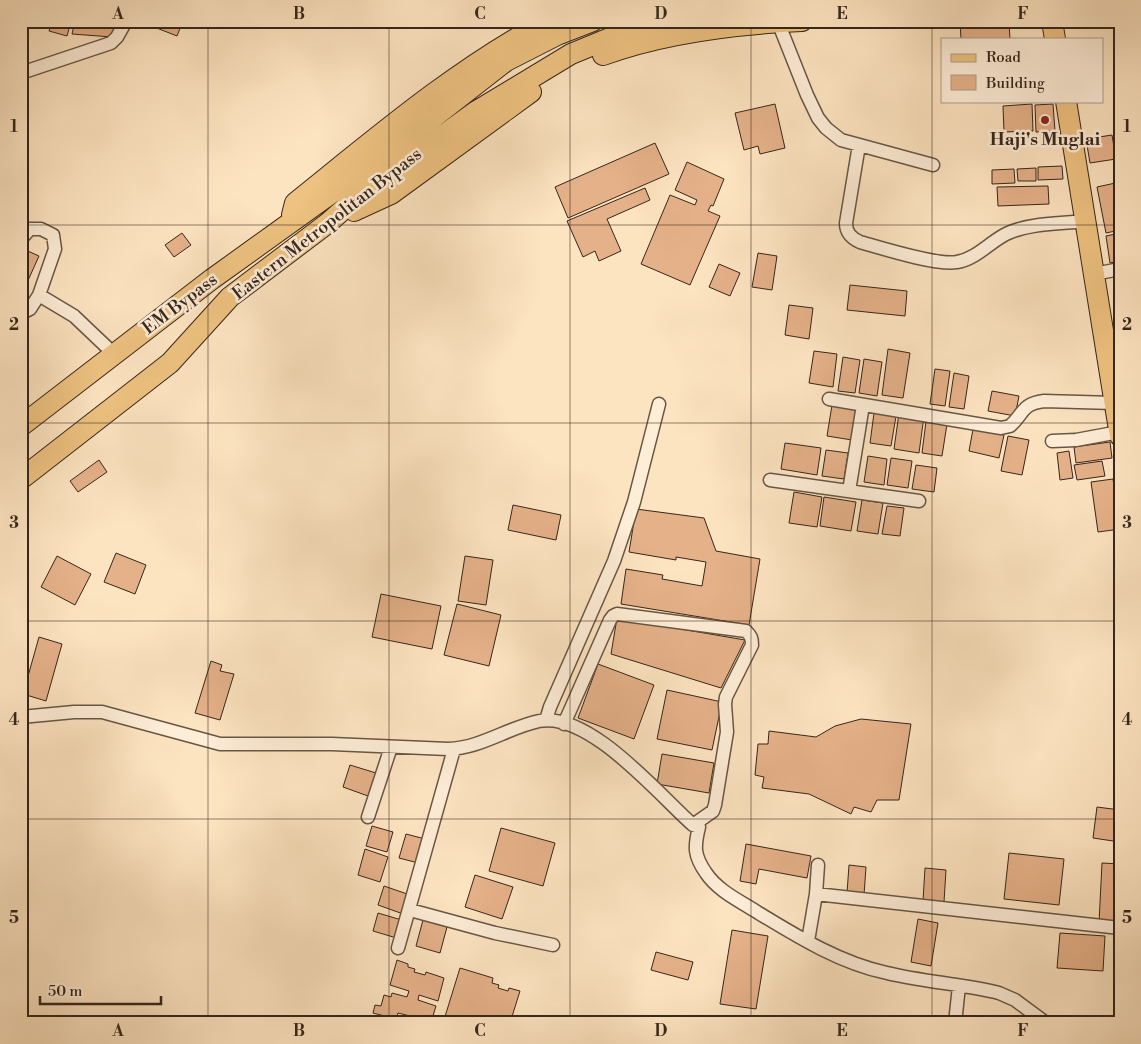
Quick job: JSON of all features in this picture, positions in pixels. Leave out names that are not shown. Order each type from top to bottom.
[{"type":"main road","name":"Eastern Metropolitan Bypass","points":[[21,479],[170,363],[230,297],[328,223],[347,194],[506,61],[557,35],[593,21]]},
{"type":"main road","name":"Eastern Metropolitan Bypass","points":[[347,194],[475,112],[571,54],[632,29],[665,21]]},
{"type":"main road","points":[[328,223],[391,194],[534,89],[582,62],[631,44],[701,31],[760,23],[802,21]]},
{"type":"main road","points":[[1052,21],[1055,38]]},
{"type":"main road","points":[[289,224],[296,203],[361,150],[450,81],[541,22]]},
{"type":"main road","points":[[1066,102],[1119,434]]},
{"type":"main road","name":"EM Bypass","points":[[21,426],[212,279],[289,224],[347,194]]},
{"type":"main road","points":[[212,279],[230,297]]},
{"type":"street","points":[[21,73],[111,43],[117,37],[126,21]]},
{"type":"street","points":[[778,22],[807,95],[818,118],[826,128],[841,140],[933,165]]},
{"type":"street","points":[[859,145],[846,228],[850,236],[860,242],[936,261],[956,262],[964,260],[1002,236],[1019,229],[1085,221]]},
{"type":"street","points":[[21,239],[32,228],[42,229],[53,235],[55,250],[39,295],[30,309],[26,312],[21,312]]},
{"type":"street","points":[[1094,274],[1120,269]]},
{"type":"street","points":[[39,295],[74,316],[114,354]]},
{"type":"street","points":[[829,399],[1006,428],[1034,402],[1114,403]]},
{"type":"street","points":[[546,720],[614,561],[634,502],[658,404]]},
{"type":"street","points":[[849,491],[863,406]]},
{"type":"street","points":[[1052,441],[1119,434]]},
{"type":"street","points":[[770,480],[919,501]]},
{"type":"street","points":[[564,724],[612,616],[617,614],[750,634],[752,645],[726,697],[727,732],[715,805],[713,811],[693,825]]},
{"type":"street","points":[[21,717],[74,712],[102,712],[220,744],[332,744],[454,749],[483,742],[532,723],[546,720],[564,724],[584,732],[612,750],[641,774],[693,825],[699,827],[695,843],[697,855],[705,872],[732,896],[808,941],[843,959],[888,974],[999,993],[1015,1000],[1046,1023]]},
{"type":"street","points":[[368,817],[391,746]]},
{"type":"street","points":[[398,948],[454,749]]},
{"type":"street","points":[[808,941],[816,894],[818,865]]},
{"type":"street","points":[[816,894],[1120,928]]},
{"type":"street","points":[[410,910],[495,933],[553,945]]},
{"type":"street","points":[[955,1023],[959,986]]},
{"type":"building","points":[[52,21],[71,21],[67,36],[49,31]]},
{"type":"building","points":[[75,21],[115,21],[121,23],[112,37],[72,34]]},
{"type":"building","points":[[151,21],[183,21],[177,36],[149,25]]},
{"type":"building","points":[[1009,21],[1010,38],[961,38],[960,22]]},
{"type":"building","points":[[775,104],[785,148],[760,154],[758,146],[744,150],[735,113]]},
{"type":"building","points":[[1032,104],[1033,131],[1004,132],[1003,106]]},
{"type":"building","points":[[1053,104],[1055,131],[1036,132],[1035,105]]},
{"type":"building","points":[[1120,116],[1120,148],[1119,148],[1114,117]]},
{"type":"building","points":[[1112,135],[1116,159],[1090,163],[1086,139]]},
{"type":"building","points":[[655,143],[669,174],[568,218],[555,187]]},
{"type":"building","points":[[687,162],[724,179],[713,206],[711,205],[708,211],[720,216],[690,285],[641,264],[670,195],[695,205],[697,200],[675,190]]},
{"type":"building","points":[[1062,166],[1063,179],[1038,180],[1038,167]]},
{"type":"building","points":[[1036,168],[1036,181],[1018,181],[1017,169]]},
{"type":"building","points":[[1014,169],[1015,183],[992,184],[992,170]]},
{"type":"building","points":[[1120,182],[1120,230],[1106,233],[1097,187]]},
{"type":"building","points":[[1048,186],[1049,204],[998,206],[997,187]]},
{"type":"building","points":[[645,188],[650,200],[607,219],[621,251],[599,261],[595,251],[583,257],[567,221]]},
{"type":"building","points":[[182,233],[191,245],[174,257],[165,245]]},
{"type":"building","points":[[1120,233],[1120,261],[1110,263],[1106,236]]},
{"type":"building","points":[[21,248],[39,256],[21,296]]},
{"type":"building","points":[[758,253],[777,256],[772,290],[752,287]]},
{"type":"building","points":[[719,264],[740,273],[730,296],[709,287]]},
{"type":"building","points":[[850,285],[907,291],[905,316],[847,310]]},
{"type":"building","points":[[789,305],[813,308],[809,339],[785,335]]},
{"type":"building","points":[[888,349],[910,353],[903,398],[882,395]]},
{"type":"building","points":[[814,351],[837,354],[833,387],[809,383]]},
{"type":"building","points":[[843,357],[860,360],[855,393],[838,391]]},
{"type":"building","points":[[864,359],[882,362],[877,396],[859,393]]},
{"type":"building","points":[[935,369],[950,371],[945,406],[930,404]]},
{"type":"building","points":[[954,373],[969,376],[964,409],[949,407]]},
{"type":"building","points":[[992,391],[1019,396],[1015,416],[988,411]]},
{"type":"building","points":[[832,405],[857,408],[852,440],[827,436]]},
{"type":"building","points":[[874,413],[896,416],[891,446],[870,443]]},
{"type":"building","points":[[899,413],[924,416],[919,453],[894,449]]},
{"type":"building","points":[[926,421],[947,424],[942,456],[922,453]]},
{"type":"building","points":[[973,429],[1004,435],[999,458],[969,451]]},
{"type":"building","points":[[1008,436],[1029,440],[1022,475],[1001,471]]},
{"type":"building","points":[[1110,442],[1112,458],[1076,463],[1074,447]]},
{"type":"building","points":[[785,443],[821,448],[817,475],[781,469]]},
{"type":"building","points":[[826,450],[848,453],[844,479],[822,476]]},
{"type":"building","points":[[1069,451],[1073,478],[1060,480],[1057,453]]},
{"type":"building","points":[[868,456],[887,459],[884,485],[864,482]]},
{"type":"building","points":[[891,458],[912,461],[908,488],[887,485]]},
{"type":"building","points":[[99,460],[107,472],[78,492],[70,481]]},
{"type":"building","points":[[1102,461],[1105,476],[1077,480],[1074,465]]},
{"type":"building","points":[[916,465],[937,468],[934,492],[912,489]]},
{"type":"building","points":[[1113,479],[1120,529],[1098,532],[1091,482]]},
{"type":"building","points":[[794,492],[822,497],[817,527],[789,523]]},
{"type":"building","points":[[824,497],[856,502],[851,531],[820,526]]},
{"type":"building","points":[[862,500],[883,503],[878,534],[857,531]]},
{"type":"building","points":[[513,505],[561,515],[556,540],[508,530]]},
{"type":"building","points":[[887,506],[904,508],[900,536],[882,534]]},
{"type":"building","points":[[636,509],[704,518],[716,551],[760,559],[749,625],[621,604],[626,569],[663,575],[662,579],[702,586],[706,562],[676,557],[676,560],[629,552]]},
{"type":"building","points":[[116,553],[146,565],[135,594],[104,582]]},
{"type":"building","points":[[57,556],[91,574],[75,605],[41,587]]},
{"type":"building","points":[[465,556],[493,560],[486,605],[458,601]]},
{"type":"building","points":[[381,594],[441,606],[432,649],[372,637]]},
{"type":"building","points":[[457,604],[501,615],[489,666],[444,655]]},
{"type":"building","points":[[617,618],[745,640],[721,688],[611,654]]},
{"type":"building","points":[[39,637],[62,644],[46,701],[23,694]]},
{"type":"building","points":[[211,661],[222,665],[220,671],[234,674],[220,720],[195,713]]},
{"type":"building","points":[[598,664],[654,685],[634,739],[578,718]]},
{"type":"building","points":[[667,690],[722,702],[712,750],[657,739]]},
{"type":"building","points":[[861,719],[911,724],[899,800],[877,800],[871,812],[854,807],[851,814],[809,794],[762,788],[764,777],[755,775],[758,744],[768,744],[769,731],[816,737],[835,726]]},
{"type":"building","points":[[662,754],[714,763],[709,793],[657,784]]},
{"type":"building","points":[[350,765],[376,773],[368,796],[343,787]]},
{"type":"building","points":[[1097,807],[1120,810],[1120,842],[1093,838]]},
{"type":"building","points":[[372,826],[393,832],[387,852],[366,846]]},
{"type":"building","points":[[501,828],[555,843],[543,886],[489,871]]},
{"type":"building","points":[[406,834],[429,840],[422,864],[399,858]]},
{"type":"building","points":[[746,844],[811,856],[807,878],[759,869],[756,884],[740,881]]},
{"type":"building","points":[[365,849],[388,857],[380,882],[358,875]]},
{"type":"building","points":[[1009,853],[1064,859],[1059,905],[1004,899]]},
{"type":"building","points":[[1102,863],[1120,864],[1120,924],[1099,923]]},
{"type":"building","points":[[849,865],[866,867],[864,895],[847,893]]},
{"type":"building","points":[[925,868],[946,870],[944,902],[923,901]]},
{"type":"building","points":[[475,875],[513,887],[502,919],[465,907]]},
{"type":"building","points":[[384,886],[413,896],[406,915],[378,905]]},
{"type":"building","points":[[378,913],[405,921],[400,939],[373,931]]},
{"type":"building","points":[[918,919],[938,923],[931,966],[911,962]]},
{"type":"building","points":[[423,920],[447,927],[440,953],[416,946]]},
{"type":"building","points":[[732,930],[768,936],[756,1009],[720,1004]]},
{"type":"building","points":[[1060,933],[1105,936],[1103,971],[1057,968]]},
{"type":"building","points":[[656,952],[693,962],[688,980],[651,970]]},
{"type":"building","points":[[397,960],[408,964],[408,967],[415,969],[414,972],[425,975],[426,972],[444,978],[438,1001],[419,995],[418,1000],[436,1006],[432,1019],[437,1020],[436,1023],[408,1023],[410,1016],[398,1013],[396,1019],[373,1013],[375,1005],[381,1006],[384,995],[391,997],[392,993],[407,997],[409,991],[390,985]]},
{"type":"building","points":[[1116,961],[1120,962],[1120,984],[1114,983]]},
{"type":"building","points":[[460,968],[493,978],[492,983],[499,985],[498,988],[508,991],[509,988],[520,991],[510,1023],[443,1023]]},
{"type":"place","name":"Haji's Muglai","points":[[1045,120]]}]
